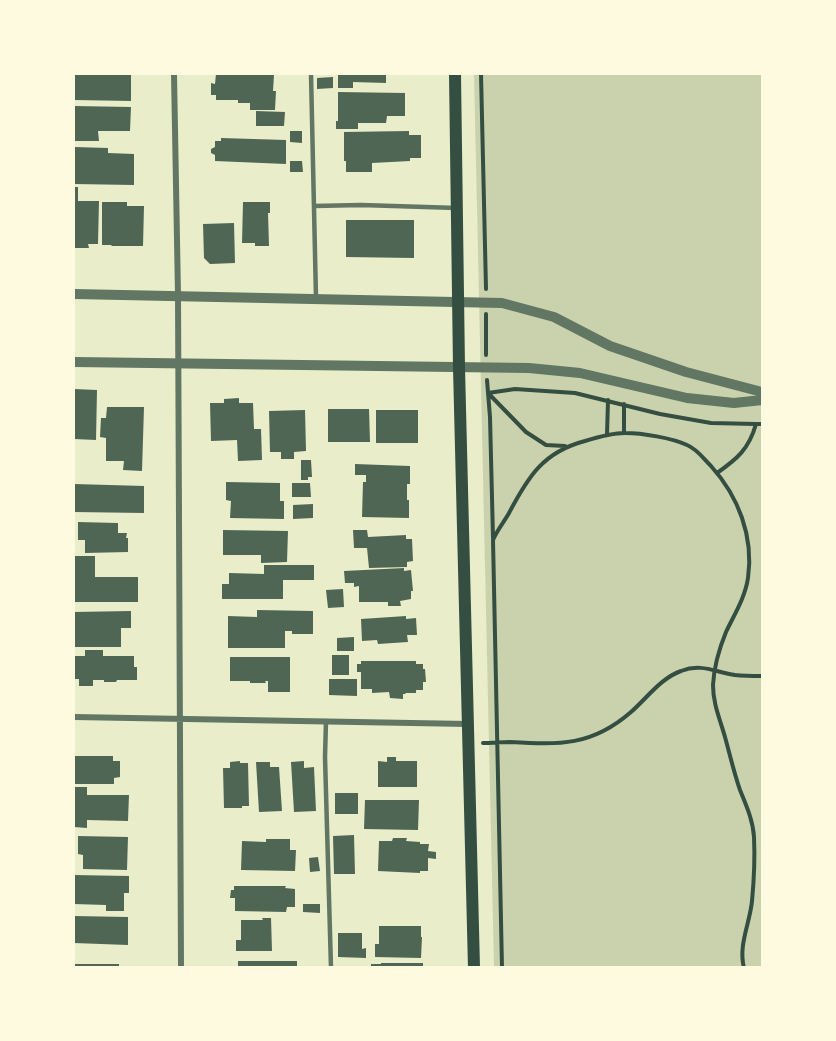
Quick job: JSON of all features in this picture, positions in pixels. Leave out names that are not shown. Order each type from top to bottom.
[{"type":"main road","points":[[454,74],[474,968]]},
{"type":"street","points":[[174,74],[178,295],[181,968]]},
{"type":"street","points":[[74,294],[502,303],[554,317],[610,346],[686,372],[762,392]]},
{"type":"street","points":[[74,362],[529,368],[580,373],[687,398],[734,403],[762,400]]},
{"type":"street","points":[[74,717],[469,724]]},
{"type":"lane","points":[[311,74],[316,298]]},
{"type":"lane","points":[[314,206],[457,208]]},
{"type":"lane","points":[[326,721],[331,968]]},
{"type":"path","points":[[482,74],[502,968]]},
{"type":"path","points":[[488,393],[515,389],[575,393],[660,414],[711,423],[762,424]]},
{"type":"path","points":[[488,393],[526,432],[546,444],[568,446]]},
{"type":"path","points":[[607,435],[608,400]]},
{"type":"path","points":[[624,405],[624,433]]},
{"type":"path","points":[[717,473],[744,450],[756,424]]},
{"type":"path","points":[[493,540],[534,472],[555,453],[568,446],[607,435],[624,433],[662,438],[688,445],[700,454],[717,473],[735,500],[749,546],[748,578],[744,594],[720,648],[714,671],[713,700],[739,788],[751,817],[754,836],[752,901],[742,955],[744,968]]},
{"type":"path","points":[[469,742],[540,744],[570,742],[593,736],[619,722],[669,677],[692,668],[705,667],[735,675],[762,676]]},
{"type":"green space","points":[[474,74],[762,74],[762,967],[494,967]]},
{"type":"building","points":[[75,74],[131,74],[131,101],[74,100]]},
{"type":"building","points":[[216,74],[274,75],[275,110],[250,110],[250,103],[238,103],[238,100],[216,100],[216,95],[211,95],[211,83],[215,84]]},
{"type":"building","points":[[338,74],[386,74],[386,83],[353,82],[353,88],[338,88]]},
{"type":"building","points":[[333,77],[333,88],[317,89],[317,78]]},
{"type":"building","points":[[338,92],[405,93],[405,116],[387,116],[386,123],[358,123],[358,129],[336,129]]},
{"type":"building","points":[[74,106],[131,107],[130,131],[98,131],[99,141],[74,141]]},
{"type":"building","points":[[256,111],[285,112],[284,126],[256,126]]},
{"type":"building","points":[[290,131],[302,131],[302,143],[290,142]]},
{"type":"building","points":[[409,131],[409,135],[421,135],[421,158],[410,158],[410,161],[372,163],[372,172],[346,172],[344,132]]},
{"type":"building","points":[[221,138],[286,140],[286,164],[215,161],[215,155],[211,153],[211,149],[215,147],[215,141],[221,141]]},
{"type":"building","points":[[74,147],[108,148],[108,153],[134,154],[134,185],[74,184]]},
{"type":"building","points":[[290,161],[302,161],[303,172],[290,172]]},
{"type":"building","points":[[74,187],[78,187],[78,201],[99,201],[98,244],[88,244],[89,248],[74,248]]},
{"type":"building","points":[[102,202],[127,202],[127,206],[144,206],[143,246],[102,245]]},
{"type":"building","points":[[243,202],[270,202],[269,246],[242,243]]},
{"type":"building","points":[[346,220],[414,220],[414,258],[346,257]]},
{"type":"building","points":[[234,223],[235,263],[210,264],[204,258],[203,224]]},
{"type":"building","points":[[74,389],[97,390],[96,440],[74,439]]},
{"type":"building","points":[[239,398],[239,403],[253,403],[254,429],[261,429],[262,460],[238,461],[237,440],[211,441],[210,403],[224,403],[224,399]]},
{"type":"building","points":[[107,407],[144,407],[142,471],[123,470],[124,461],[106,461],[106,438],[100,437],[101,418],[106,418]]},
{"type":"building","points":[[328,409],[369,409],[370,442],[328,442]]},
{"type":"building","points":[[305,410],[306,451],[294,452],[294,459],[281,459],[281,452],[270,452],[269,411]]},
{"type":"building","points":[[376,410],[418,410],[418,443],[376,443]]},
{"type":"building","points":[[301,460],[311,460],[312,477],[308,477],[308,480],[301,480]]},
{"type":"building","points":[[355,464],[410,466],[410,484],[407,484],[409,518],[362,517],[363,482],[366,482],[366,475],[355,475]]},
{"type":"building","points":[[226,482],[280,483],[280,501],[284,501],[284,519],[230,518],[231,501],[226,500]]},
{"type":"building","points":[[292,483],[310,483],[311,497],[292,497]]},
{"type":"building","points":[[74,484],[144,486],[144,513],[74,512]]},
{"type":"building","points":[[313,504],[313,518],[293,519],[293,505]]},
{"type":"building","points":[[78,522],[118,523],[118,533],[127,533],[128,552],[85,553],[85,540],[78,540]]},
{"type":"building","points":[[223,530],[288,531],[287,562],[261,563],[261,555],[223,555]]},
{"type":"building","points":[[353,530],[367,530],[368,537],[406,535],[406,539],[412,539],[413,561],[407,562],[407,567],[369,568],[367,548],[354,548]]},
{"type":"building","points":[[74,556],[95,556],[95,577],[138,577],[138,602],[74,602]]},
{"type":"building","points":[[264,565],[314,565],[314,580],[283,580],[283,599],[222,599],[222,584],[229,584],[229,573],[264,574]]},
{"type":"building","points":[[404,568],[404,571],[411,570],[413,591],[411,591],[411,599],[400,601],[401,606],[388,606],[388,602],[359,602],[359,586],[354,587],[354,583],[345,583],[344,571]]},
{"type":"building","points":[[343,589],[344,607],[328,608],[326,590]]},
{"type":"building","points":[[257,610],[313,611],[313,634],[292,634],[292,631],[285,631],[285,648],[228,648],[228,616],[257,617]]},
{"type":"building","points":[[131,611],[131,628],[121,628],[121,647],[74,647],[74,612]]},
{"type":"building","points":[[406,616],[406,619],[416,618],[417,635],[407,635],[408,642],[378,644],[377,640],[362,641],[361,619]]},
{"type":"building","points":[[354,637],[354,651],[337,651],[337,638]]},
{"type":"building","points":[[85,650],[103,650],[103,656],[134,656],[137,680],[104,682],[104,680],[93,680],[93,686],[79,686],[79,679],[74,679],[74,656],[85,656]]},
{"type":"building","points":[[332,655],[349,655],[349,675],[332,675]]},
{"type":"building","points":[[230,657],[290,657],[290,692],[268,692],[268,681],[250,683],[250,681],[230,681]]},
{"type":"building","points":[[361,661],[416,661],[416,664],[423,664],[426,682],[423,682],[423,690],[416,690],[416,693],[405,693],[403,699],[390,698],[389,692],[372,693],[372,689],[361,689],[361,672],[357,672],[357,664],[361,664]]},
{"type":"building","points":[[329,679],[357,679],[357,696],[329,695]]},
{"type":"building","points":[[74,756],[113,756],[113,761],[120,761],[120,777],[114,778],[114,784],[74,784]]},
{"type":"building","points":[[387,757],[396,757],[396,761],[417,761],[417,787],[378,787],[378,761],[387,762]]},
{"type":"building","points":[[240,761],[240,763],[248,763],[249,806],[224,808],[223,768],[230,768],[230,762]]},
{"type":"building","points":[[304,761],[304,768],[314,767],[316,811],[294,812],[291,762]]},
{"type":"building","points":[[256,762],[270,762],[270,767],[279,767],[282,811],[259,812]]},
{"type":"building","points":[[74,787],[87,787],[87,795],[129,795],[128,821],[87,820],[87,828],[74,827]]},
{"type":"building","points":[[335,793],[358,793],[358,814],[335,814]]},
{"type":"building","points":[[365,800],[419,800],[418,830],[364,829]]},
{"type":"building","points":[[354,835],[355,874],[334,874],[333,836]]},
{"type":"building","points":[[78,836],[128,837],[127,870],[83,869],[83,855],[78,854]]},
{"type":"building","points":[[393,838],[407,838],[406,841],[429,844],[428,851],[436,852],[436,859],[428,858],[428,871],[420,871],[420,873],[378,871],[379,841],[392,841]]},
{"type":"building","points":[[266,839],[290,839],[290,850],[296,850],[295,871],[241,870],[242,841],[266,842]]},
{"type":"building","points":[[318,857],[320,871],[310,872],[309,858]]},
{"type":"building","points":[[74,875],[129,876],[129,893],[124,893],[124,911],[106,911],[106,905],[74,904]]},
{"type":"building","points":[[234,886],[286,886],[285,888],[295,889],[295,907],[287,907],[286,912],[235,911],[235,898],[230,898]]},
{"type":"building","points":[[303,904],[320,904],[320,913],[303,912]]},
{"type":"building","points":[[74,916],[128,917],[128,945],[74,943]]},
{"type":"building","points":[[262,918],[271,918],[272,951],[236,951],[236,940],[241,940],[241,920],[263,920]]},
{"type":"building","points":[[379,926],[421,926],[421,958],[375,957],[375,944],[379,944]]},
{"type":"building","points":[[338,933],[362,933],[362,949],[366,948],[366,958],[338,957]]},
{"type":"building","points":[[238,961],[297,961],[297,968],[238,968]]},
{"type":"building","points":[[423,963],[423,968],[371,968],[371,964]]},
{"type":"building","points":[[74,964],[119,964],[119,968],[74,968]]}]
